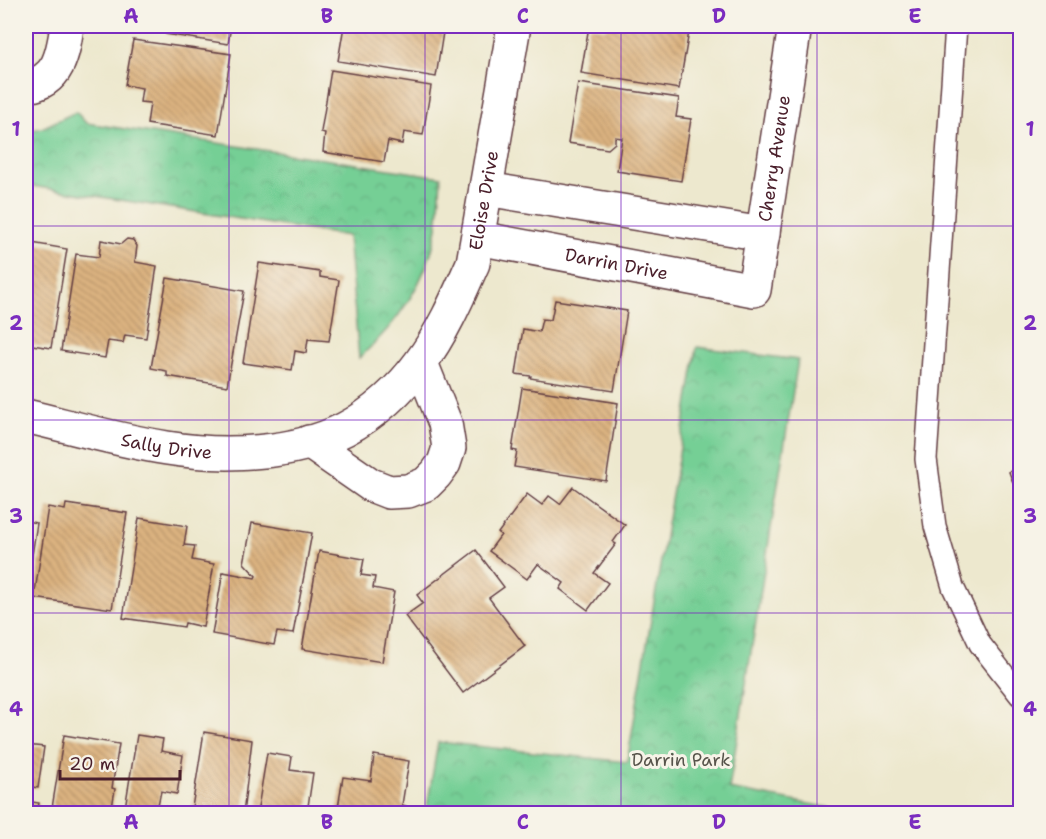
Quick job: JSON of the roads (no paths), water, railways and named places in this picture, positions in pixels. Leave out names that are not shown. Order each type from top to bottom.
[{"type":"street","points":[[26,86],[44,80],[54,70],[61,58],[67,26]]},
{"type":"street","name":"Eloise Drive","points":[[374,409],[421,363],[459,296],[472,263],[514,26]]},
{"type":"street","name":"Cherry Avenue","points":[[754,290],[795,26]]},
{"type":"street","points":[[486,189],[763,234]]},
{"type":"street","name":"Darrin Drive","points":[[478,238],[754,290]]},
{"type":"street","points":[[309,442],[371,485],[389,492],[408,491],[426,484],[444,463],[449,448],[445,423],[421,363]]},
{"type":"street","name":"Sally Drive","points":[[26,416],[166,448],[234,453],[272,450],[309,442],[345,429],[374,409]]},
{"type":"lane","points":[[956,26],[926,459],[934,526],[953,587],[980,644],[1020,695]]},
{"type":"park label","name":"Darrin Park","points":[[681,760]]}]
